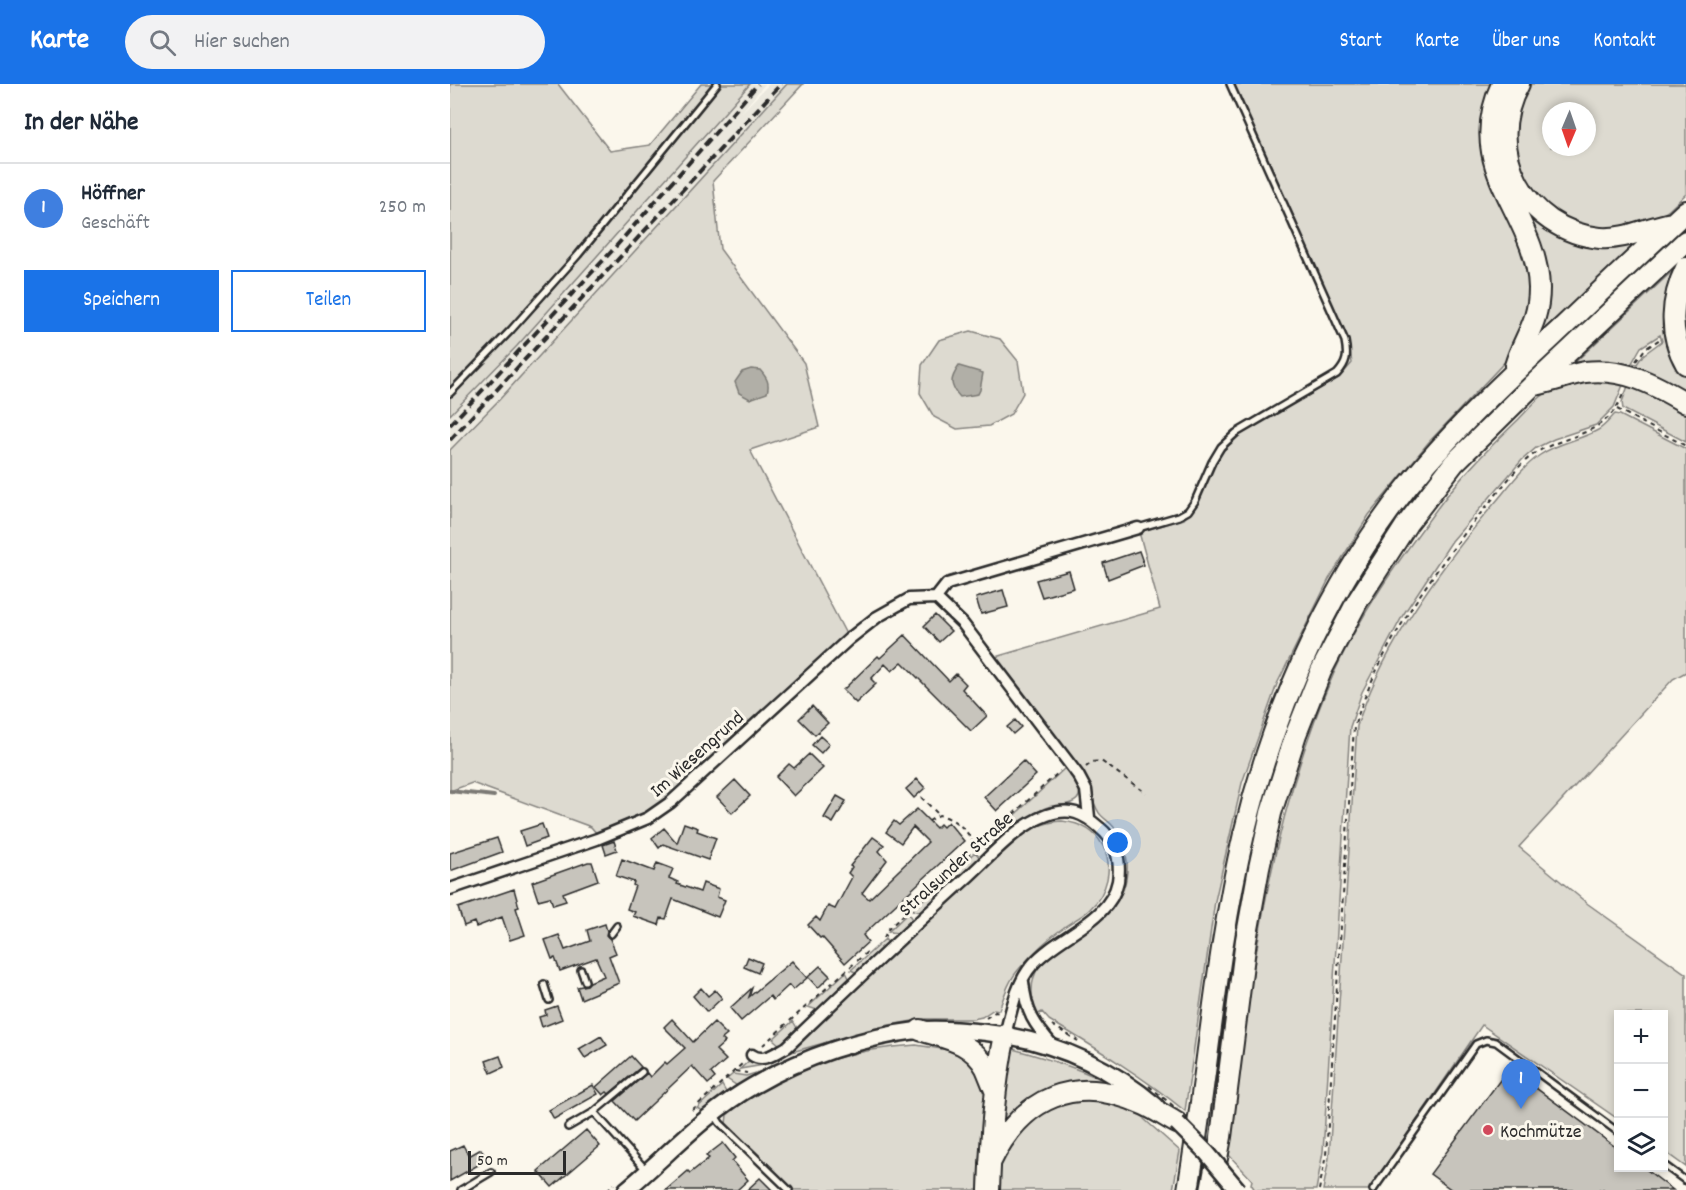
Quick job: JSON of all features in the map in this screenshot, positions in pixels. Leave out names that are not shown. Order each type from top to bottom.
[{"type":"highway","points":[[1502,84],[1490,126],[1492,155],[1497,175],[1532,253],[1539,288],[1534,325],[1519,353],[1512,374]]},
{"type":"highway","points":[[1519,84],[1508,111],[1505,148],[1508,162],[1517,182],[1536,208],[1549,219],[1568,230],[1601,238],[1622,237],[1680,217]]},
{"type":"highway","points":[[1187,1185],[1229,911],[1243,835],[1261,769],[1296,675],[1340,588],[1401,496],[1460,427],[1512,374],[1680,217]]},
{"type":"highway","points":[[1211,1190],[1221,1137],[1238,994],[1251,909],[1271,813],[1300,723],[1321,671],[1354,607],[1407,524],[1454,463],[1686,241]]},
{"type":"highway","points":[[1686,268],[1679,283],[1673,309],[1673,323],[1678,349],[1686,364]]},
{"type":"highway","points":[[1532,386],[1583,372],[1603,370],[1635,377],[1686,403]]},
{"type":"highway","points":[[920,1030],[964,1044],[986,1068],[996,1093]]},
{"type":"highway","points":[[989,1190],[996,1093],[1005,1035]]},
{"type":"highway","points":[[990,1163],[998,1147],[1016,1122],[1038,1104],[1054,1096],[1070,1092],[1088,1091],[1146,1101],[1177,1124]]},
{"type":"street","points":[[1005,1035],[1014,1001],[1032,965],[1044,953],[1103,910],[1112,898],[1120,869],[1118,855],[1106,833],[1089,817],[1086,790],[1078,775],[963,624],[936,598],[947,584],[1138,528]]},
{"type":"street","name":"Im Wiesengrund","points":[[450,889],[648,818],[671,802],[849,639],[877,617],[909,599],[936,598]]},
{"type":"street","name":"Stralsunder Straße","points":[[752,1055],[759,1059],[764,1058],[787,1047],[1020,829],[1047,815],[1061,812],[1070,811],[1089,817]]},
{"type":"street","points":[[1023,979],[1028,1011],[1036,1026],[1054,1047]]},
{"type":"street","points":[[626,1190],[713,1112],[753,1086],[798,1064],[835,1050],[869,1040],[920,1030],[956,1030],[1005,1035],[1054,1047],[1096,1065],[1125,1082],[1146,1101]]},
{"type":"street","points":[[1177,1124],[1238,1190]]},
{"type":"lane","points":[[450,393],[512,330],[578,255],[717,84]]},
{"type":"lane","points":[[1138,528],[1179,516],[1188,511],[1221,447],[1236,433],[1337,374],[1346,364],[1348,354],[1345,341],[1230,84]]},
{"type":"lane","points":[[611,934],[617,926]]},
{"type":"lane","points":[[581,970],[585,981]]},
{"type":"lane","points":[[544,984],[549,1000]]},
{"type":"lane","points":[[1373,1190],[1476,1044],[1486,1040],[1497,1042],[1614,1129]]},
{"type":"lane","points":[[568,1127],[594,1112],[642,1072]]},
{"type":"lane","points":[[594,1112],[648,1172]]},
{"type":"lane","points":[[713,1112],[720,1123],[789,1190]]},
{"type":"lane","points":[[1668,1168],[1686,1181]]},
{"type":"lane","points":[[461,1190],[491,1172]]},
{"type":"path","points":[[1634,363],[1645,349],[1661,338]]},
{"type":"path","points":[[1319,1190],[1326,1155],[1354,727],[1365,693],[1406,617],[1456,543],[1524,462],[1538,451],[1556,442],[1598,426],[1616,409],[1626,385]]},
{"type":"path","points":[[1616,409],[1686,446]]},
{"type":"path","points":[[1078,775],[1092,762],[1101,760],[1146,793]]},
{"type":"path","points":[[883,938],[886,930],[1068,763]]},
{"type":"path","points":[[921,796],[939,815],[951,817],[971,838],[973,844]]},
{"type":"path","points":[[929,821],[939,815]]},
{"type":"path","points":[[733,1071],[875,946]]},
{"type":"shaded area","points":[[450,84],[558,84],[610,151],[650,145],[701,84],[750,84],[517,346],[450,415]]},
{"type":"shaded area","points":[[750,84],[765,84],[741,113],[769,84],[787,84],[500,399],[450,450],[450,415],[517,346]]},
{"type":"shaded area","points":[[787,84],[803,84],[713,181],[720,249],[804,363],[819,427],[750,450],[847,636],[669,799],[645,814],[597,834],[591,827],[472,783],[450,791],[450,450],[500,399]]},
{"type":"shaded area","points":[[1234,84],[1496,84],[1515,228],[1534,288],[1515,351],[1428,443],[1369,515],[1329,579],[1277,684],[1242,783],[1215,901],[1185,1111],[1135,1074],[1049,1020],[1042,1012],[1037,1015],[1032,988],[1038,967],[1053,952],[1093,925],[1111,909],[1124,889],[1127,861],[1122,841],[1111,824],[1098,811],[1082,772],[992,658],[1160,609],[1139,532],[1184,519],[1195,506],[1215,462],[1240,434],[1339,378],[1352,363],[1348,340]]},
{"type":"shaded area","points":[[1525,84],[1686,84],[1686,194],[1650,223],[1613,233],[1556,219],[1515,170],[1515,103]]},
{"type":"shaded area","points":[[1501,116],[1536,216],[1644,237],[1540,333],[1541,323]]},
{"type":"shaded area","points":[[1686,224],[1686,232],[1494,413],[1301,698],[1203,1190],[1195,1190],[1231,940],[1260,802],[1296,695],[1351,584],[1390,524],[1456,444]]},
{"type":"shaded area","points":[[1682,262],[1676,360],[1686,375],[1686,397],[1570,367]],"holes":[[[1660,335],[1662,341],[1643,355],[1637,364],[1632,363],[1641,347]]]},
{"type":"shaded area","points":[[971,331],[1000,339],[1018,361],[1023,393],[1011,414],[989,426],[957,429],[934,417],[920,393],[922,365],[939,340]]},
{"type":"shaded area","points":[[959,366],[983,373],[978,394],[960,397],[956,393],[952,382]]},
{"type":"shaded area","points":[[751,369],[760,370],[768,386],[767,393],[750,399],[739,393],[735,382],[742,372]]},
{"type":"shaded area","points":[[1606,376],[1686,409],[1686,442],[1623,409],[1622,402],[1628,386],[1623,385],[1614,407],[1596,425],[1554,439],[1536,448],[1522,460],[1452,541],[1403,615],[1362,692],[1350,727],[1323,1152],[1316,1190],[1255,1190],[1251,1184],[1252,1180],[1228,1154],[1253,970],[1276,849],[1292,790],[1311,731],[1334,673],[1355,631],[1392,571],[1443,501],[1474,465],[1546,393],[1569,383]]},
{"type":"shaded area","points":[[1615,414],[1620,415],[1686,449],[1686,672],[1673,679],[1519,847],[1588,904],[1686,974],[1686,1167],[1668,1154],[1668,1010],[1614,1010],[1614,1116],[1482,1025],[1369,1190],[1323,1190],[1329,1158],[1357,726],[1368,696],[1414,610],[1453,555],[1515,478],[1540,455],[1554,447],[1598,430]]},
{"type":"shaded area","points":[[1065,768],[1078,786],[1079,796],[1076,800],[1043,809],[1015,827],[1007,822]]},
{"type":"shaded area","points":[[1062,821],[1086,828],[1100,840],[1108,862],[1104,888],[1090,909],[1051,937],[1015,973],[999,1010],[994,1009],[982,1017],[973,1019],[924,1019],[884,1026],[792,1052],[764,1065],[740,1069],[751,1059],[789,1048],[1017,839],[1038,826]]},
{"type":"shaded area","points":[[1001,828],[1007,835],[988,852],[983,846]]},
{"type":"shaded area","points":[[975,852],[981,859],[944,893],[938,886]]},
{"type":"shaded area","points":[[933,891],[938,898],[922,913],[912,910]]},
{"type":"shaded area","points":[[908,913],[913,921],[900,933],[888,932]]},
{"type":"shaded area","points":[[885,939],[889,944],[857,973],[851,970]]},
{"type":"shaded area","points":[[846,972],[850,980],[817,1010],[808,1007]]},
{"type":"shaded area","points":[[793,1021],[797,1028],[780,1045],[773,1039]]},
{"type":"shaded area","points":[[916,1045],[955,1051],[970,1057],[986,1084],[986,1108],[979,1159],[978,1190],[794,1190],[726,1124],[727,1115],[748,1100],[770,1086],[816,1065],[865,1051]]},
{"type":"shaded area","points":[[1013,1049],[1067,1066],[1119,1088],[1086,1085],[997,1131]]},
{"type":"shaded area","points":[[763,1073],[739,1087],[727,1079],[733,1074],[746,1076]]},
{"type":"shaded area","points":[[722,1085],[727,1094],[702,1111],[697,1108]]},
{"type":"shaded area","points":[[1085,1097],[1132,1107],[1180,1151],[1173,1190],[997,1190],[1000,1160],[1006,1145],[1037,1111]]},
{"type":"building","points":[[1139,551],[1144,565],[1108,579],[1103,563]]},
{"type":"building","points":[[1069,571],[1074,588],[1042,597],[1036,580]]},
{"type":"building","points":[[1003,590],[1008,607],[981,614],[976,598]]},
{"type":"building","points":[[935,615],[951,631],[939,642],[924,626]]},
{"type":"building","points":[[905,635],[949,681],[956,674],[966,684],[962,689],[987,716],[971,731],[902,662],[892,671],[885,664],[871,679],[876,684],[856,703],[843,690],[878,656],[880,658]]},
{"type":"building","points":[[812,706],[828,723],[815,735],[799,719]]},
{"type":"building","points":[[1015,720],[1021,727],[1013,734],[1007,727]]},
{"type":"building","points":[[820,736],[829,744],[821,753],[812,745]]},
{"type":"building","points":[[809,754],[823,768],[794,796],[776,777],[789,764],[794,768]]},
{"type":"building","points":[[1023,761],[1036,775],[997,811],[984,797]]},
{"type":"building","points":[[917,779],[925,788],[914,798],[906,789]]},
{"type":"building","points":[[735,780],[750,796],[732,813],[717,797]]},
{"type":"building","points":[[837,796],[846,801],[833,823],[824,818]]},
{"type":"building","points":[[917,809],[936,828],[940,824],[943,827],[948,822],[964,841],[863,935],[868,942],[845,963],[808,925],[816,917],[820,921],[828,906],[835,909],[852,877],[848,873],[852,867],[850,866],[873,837],[884,845],[879,851],[887,860],[862,893],[869,899],[928,842],[913,827],[901,843],[886,832],[894,821],[899,825]]},
{"type":"building","points":[[684,823],[716,838],[708,860],[663,844],[659,848],[652,838],[664,828],[677,843]]},
{"type":"building","points":[[542,824],[547,838],[525,846],[520,831]]},
{"type":"building","points":[[497,838],[502,852],[450,871],[450,853]]},
{"type":"building","points":[[614,841],[617,850],[606,854],[603,845]]},
{"type":"building","points":[[622,859],[654,871],[657,863],[673,869],[669,878],[678,882],[677,884],[700,892],[703,883],[719,889],[717,897],[725,900],[718,917],[673,899],[666,919],[661,918],[659,925],[633,916],[635,912],[627,909],[635,886],[634,882],[616,876]]},
{"type":"building","points":[[592,862],[598,880],[563,893],[566,901],[553,905],[550,897],[538,900],[532,882]]},
{"type":"building","points":[[514,889],[519,907],[516,908],[525,935],[510,940],[502,917],[476,927],[474,922],[464,926],[458,908]]},
{"type":"building","points":[[605,924],[606,935],[616,953],[609,956],[619,983],[581,999],[577,987],[587,985],[604,976],[596,958],[560,971],[555,958],[552,959],[545,940],[559,935],[565,950],[590,941],[587,930]]},
{"type":"building","points":[[748,957],[762,963],[758,973],[744,967]]},
{"type":"building","points":[[792,961],[807,978],[793,990],[789,985],[773,1000],[770,996],[741,1021],[730,1008],[752,988],[749,997]]},
{"type":"building","points":[[820,966],[830,976],[818,988],[808,977]]},
{"type":"building","points":[[701,988],[708,996],[715,990],[722,998],[707,1012],[693,996]]},
{"type":"building","points":[[557,1006],[562,1019],[542,1027],[539,1017],[546,1015],[545,1010]]},
{"type":"building","points":[[672,1019],[693,1042],[714,1022],[727,1035],[722,1039],[725,1042],[716,1050],[726,1060],[711,1073],[715,1078],[708,1084],[692,1066],[634,1121],[615,1101],[647,1073],[650,1077],[665,1062],[667,1064],[685,1048],[664,1027]]},
{"type":"building","points":[[601,1036],[607,1045],[585,1058],[579,1049]]},
{"type":"building","points":[[500,1056],[504,1067],[491,1073],[486,1061]]},
{"type":"building","points":[[631,1056],[641,1067],[609,1094],[607,1092],[603,1095],[596,1087]]},
{"type":"building","points":[[1509,1068],[1614,1146],[1614,1172],[1650,1172],[1673,1190],[1452,1190],[1430,1174]]},
{"type":"building","points":[[593,1085],[598,1094],[554,1119],[549,1110]]},
{"type":"building","points":[[586,1130],[600,1146],[552,1187],[538,1171]]},
{"type":"building","points":[[723,1143],[735,1158],[732,1161],[748,1180],[737,1190],[666,1190],[688,1171],[690,1173],[709,1158],[706,1156]]},
{"type":"building","points":[[463,1145],[469,1156],[481,1149],[487,1160],[450,1181],[450,1151]]},
{"type":"building","points":[[760,1178],[772,1190],[747,1190]]},
{"type":"waterway","points":[[450,791],[494,796]]},
{"type":"railway","points":[[450,425],[611,252],[758,84]]},
{"type":"railway","points":[[450,440],[781,84]]},
{"type":"place","name":"Höffner","points":[[1521,1109]]},
{"type":"place","name":"Kochmütze","points":[[1488,1130]]}]
